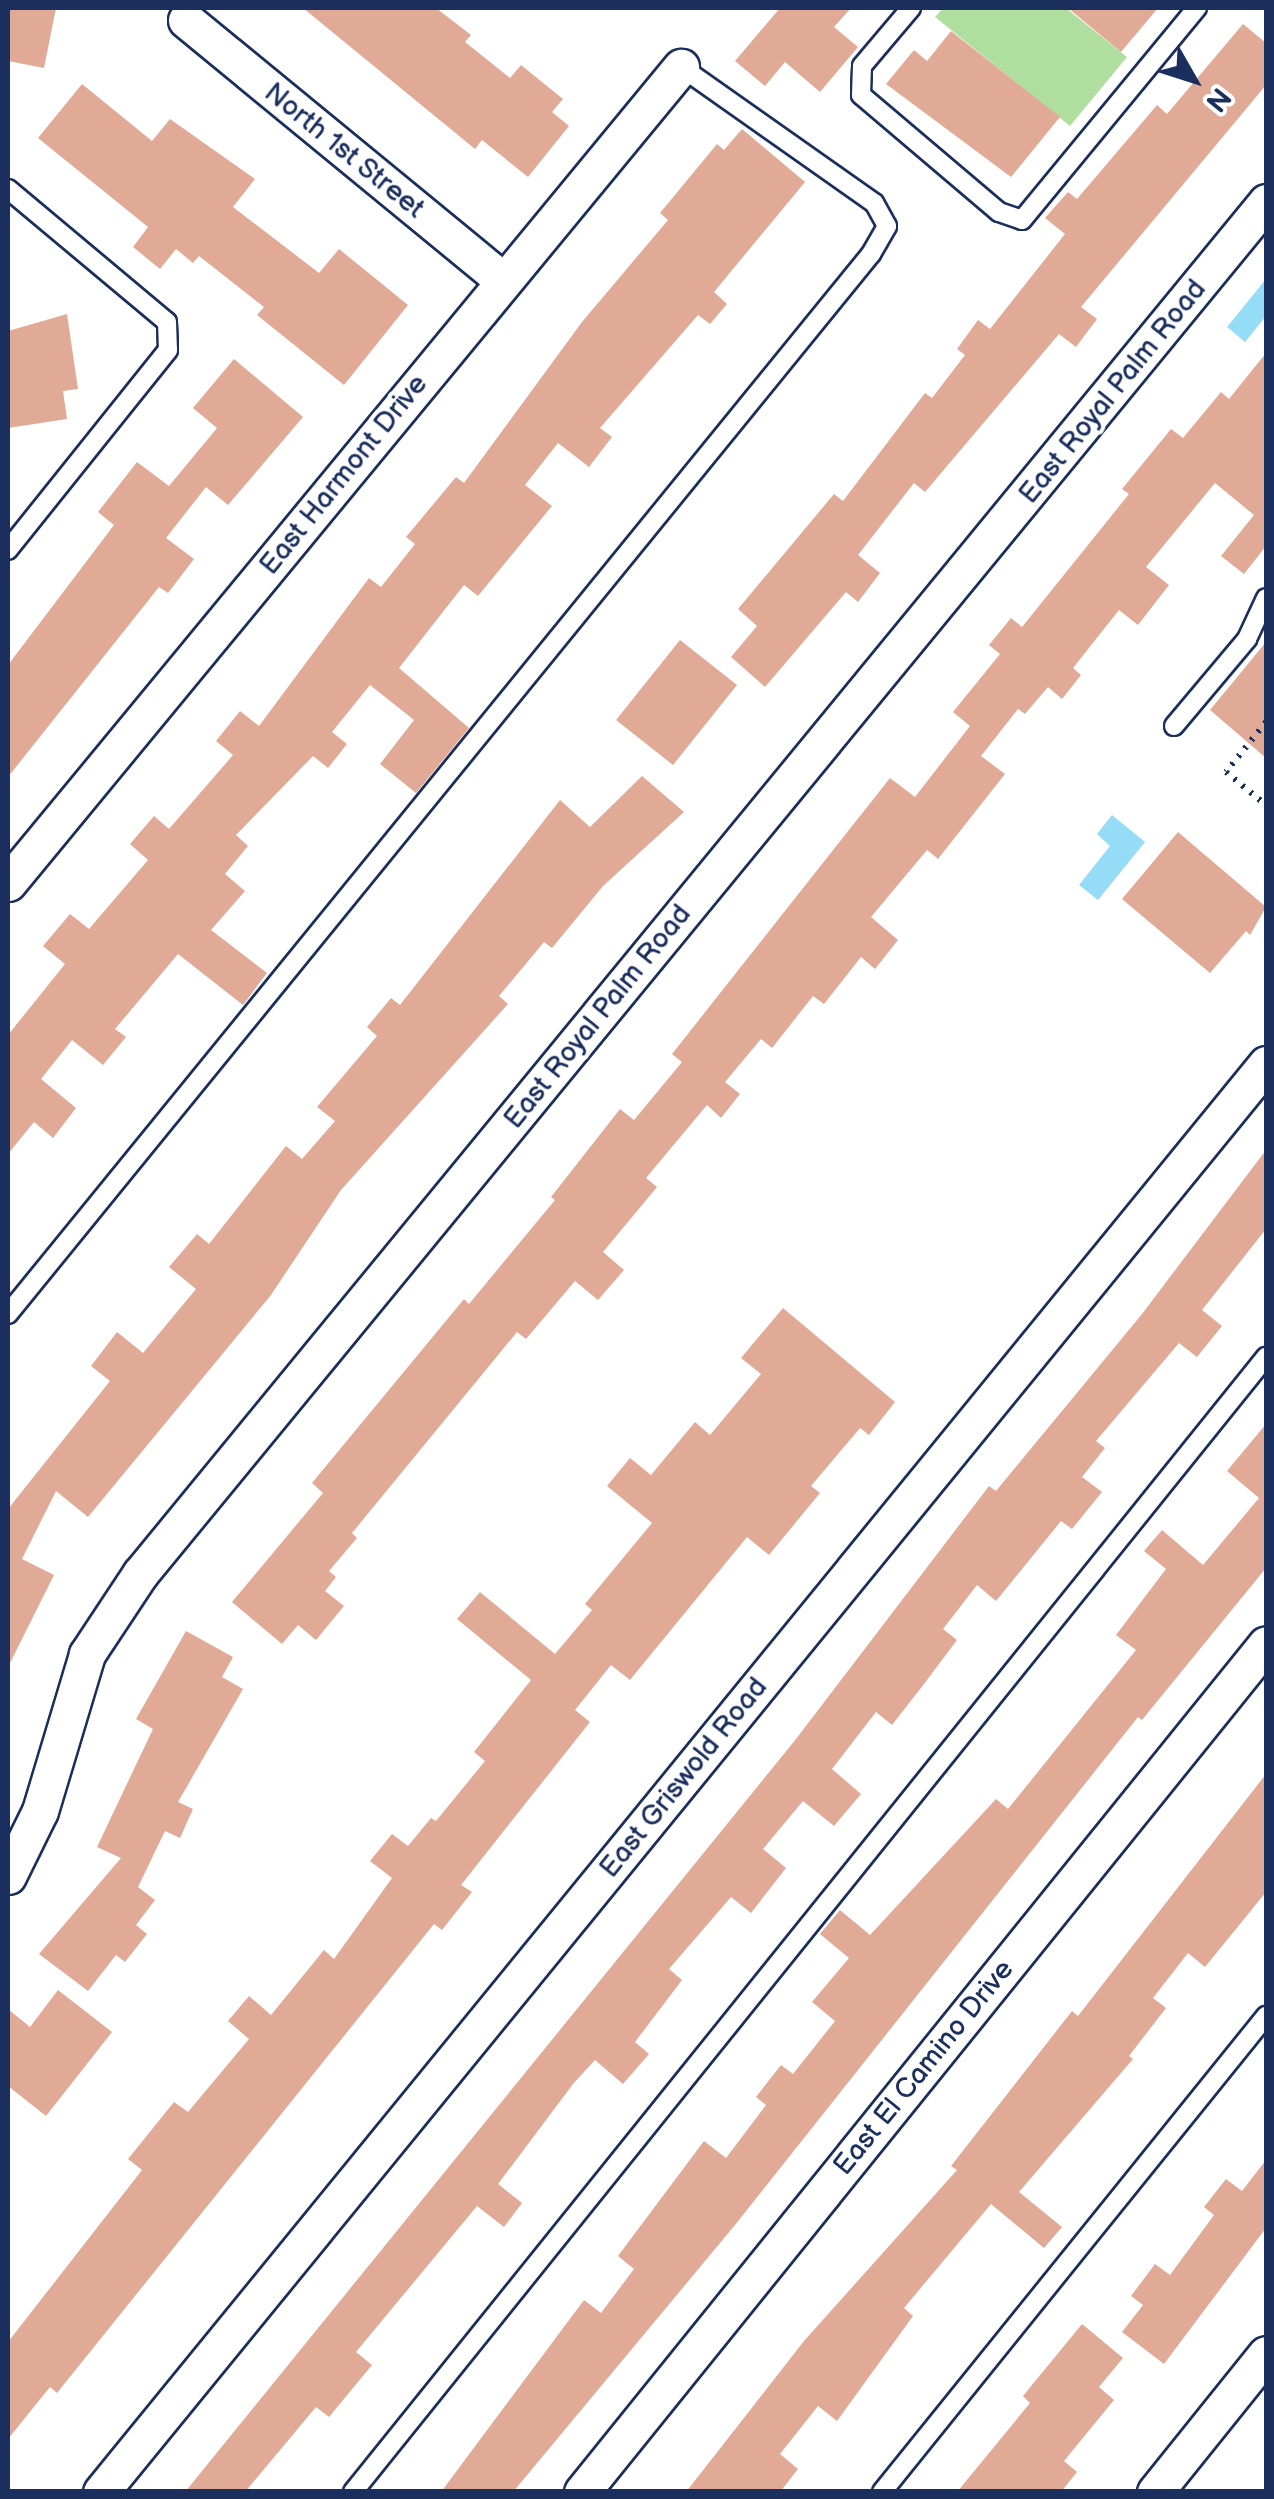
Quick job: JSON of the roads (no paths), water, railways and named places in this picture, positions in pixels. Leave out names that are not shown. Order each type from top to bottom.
[{"type":"street","name":"North 1st Street","points":[[186,20],[504,280]]},
{"type":"street","name":"East Harmont Drive","points":[[8,883],[681,68]]},
{"type":"street","name":"East Royal Palm Road","points":[[8,1876],[40,1811],[87,1654],[140,1574],[1266,202]]},
{"type":"street","name":"East Griswold Road","points":[[101,2492],[1266,1064]]},
{"type":"street","name":"East El Camino Drive","points":[[582,2492],[1266,1644]]},
{"type":"street","points":[[1155,2492],[1266,2354]]},
{"type":"lane","points":[[911,8],[862,66],[861,96],[998,212],[1022,220],[1198,8]]},
{"type":"lane","points":[[8,1314],[870,254],[887,226],[874,203],[681,68]]},
{"type":"lane","points":[[8,189],[168,322],[168,350],[8,550]]},
{"type":"lane","points":[[1174,726],[1247,639],[1266,598]]},
{"type":"lane","points":[[353,2492],[1266,1357]]},
{"type":"lane","points":[[882,2492],[1266,2016]]},
{"type":"water","points":[[1266,279],[1266,316],[1245,342],[1227,327]]},
{"type":"water","points":[[1112,815],[1145,842],[1098,900],[1079,885],[1110,846],[1097,834]]}]
